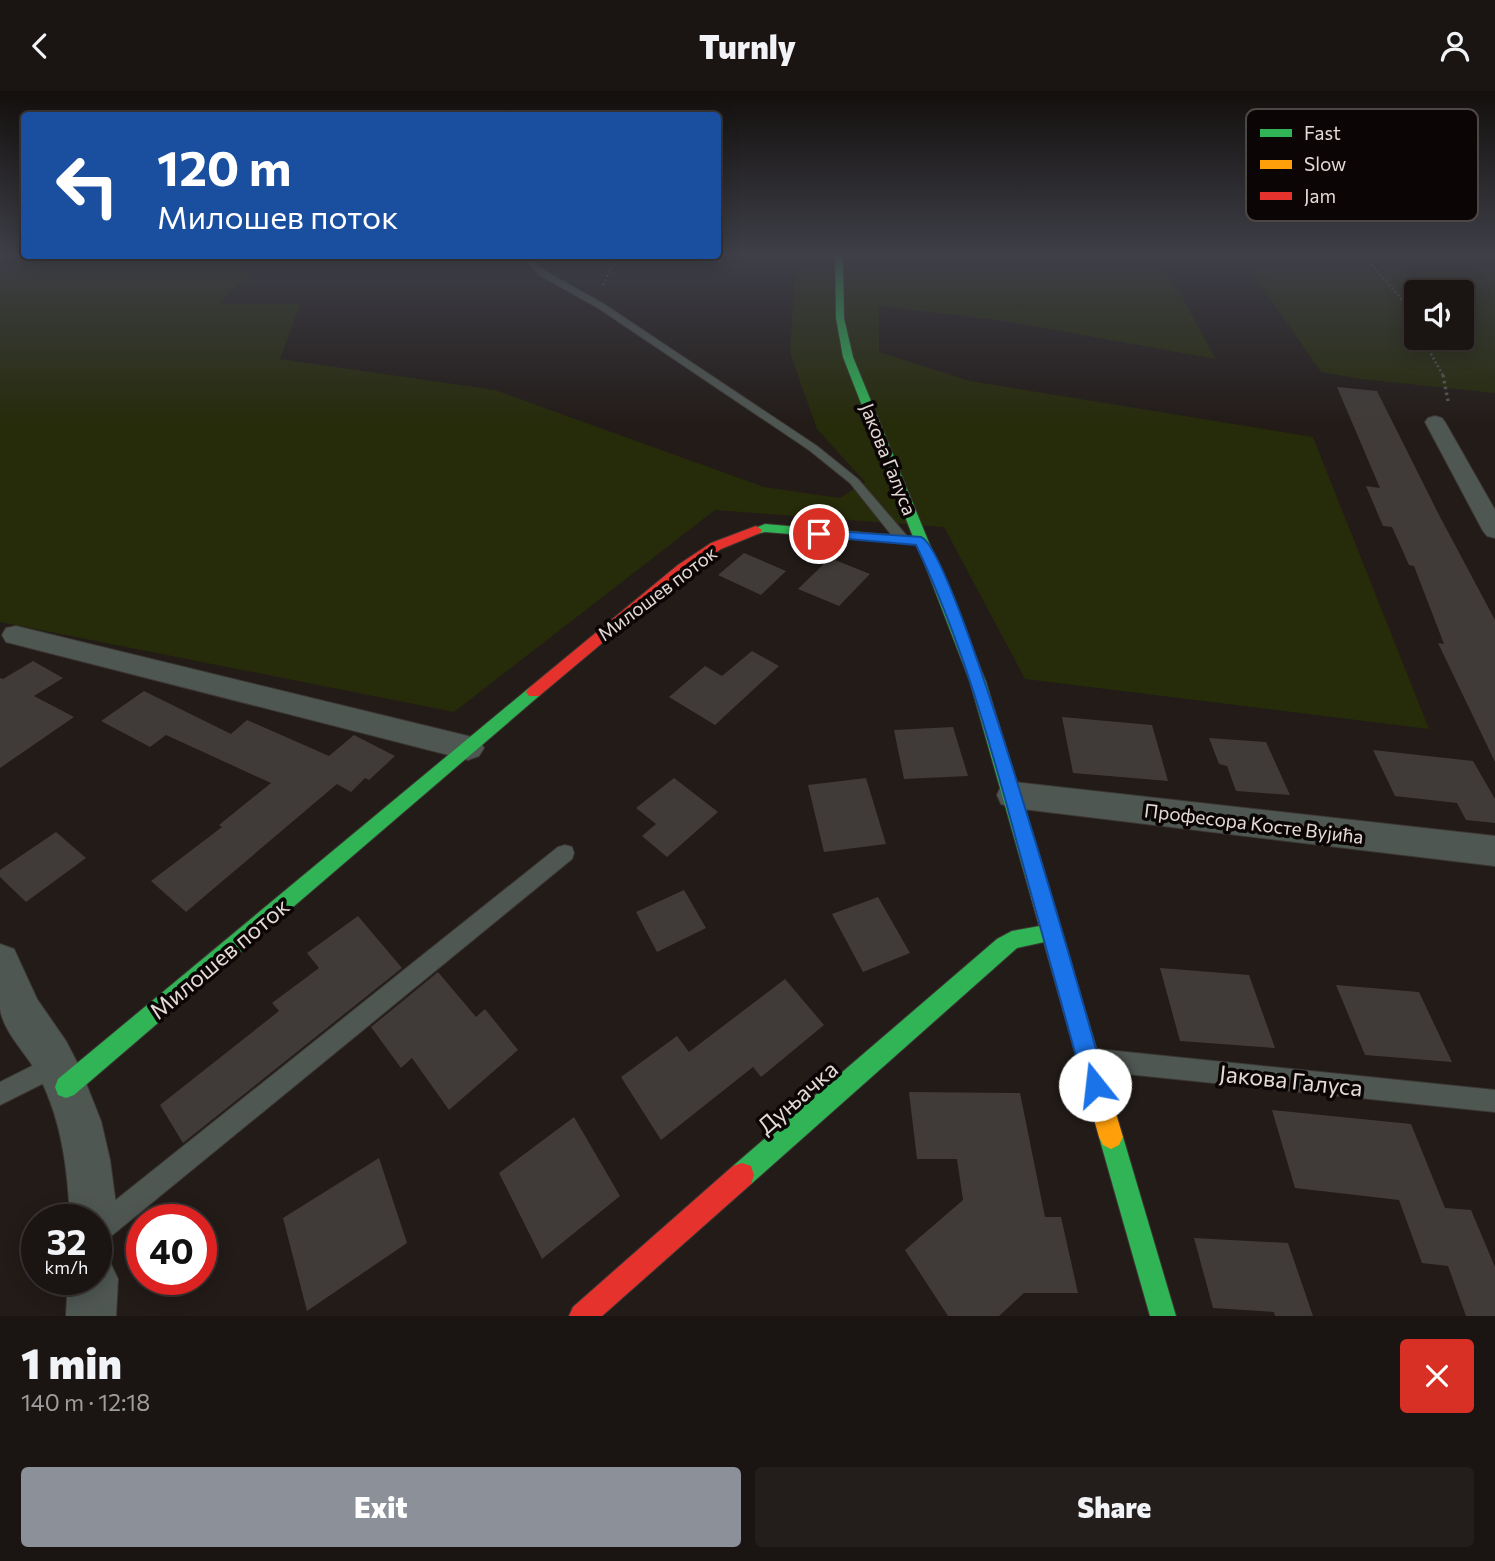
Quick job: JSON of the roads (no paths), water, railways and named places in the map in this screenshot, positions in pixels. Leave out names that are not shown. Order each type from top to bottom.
[{"type":"street","name":"Јакова Галуса","points":[[840,311],[846,349],[978,682],[1163,1316]]},
{"type":"street","points":[[1440,430],[1495,531]]},
{"type":"street","name":"Милошев поток","points":[[61,1076],[468,748],[650,594],[732,538],[752,529],[765,528],[921,541]]},
{"type":"street","points":[[16,635],[468,748]]},
{"type":"street","name":"Професора Косте Вујића","points":[[1013,795],[1495,851]]},
{"type":"street","name":"Дуњачка","points":[[582,1316],[1004,946],[1012,940],[1051,933]]},
{"type":"street","points":[[0,962],[13,995],[61,1076],[82,1132],[93,1204]]},
{"type":"street","points":[[92,1316],[93,1295]]},
{"type":"lane","name":"Јакова Галуса","points":[[609,311],[831,462],[854,481],[902,540]]},
{"type":"lane","points":[[112,1218],[565,853]]},
{"type":"lane","name":"Јакова Галуса","points":[[1087,1059],[1495,1101]]},
{"type":"lane","points":[[0,1094],[61,1076]]}]
